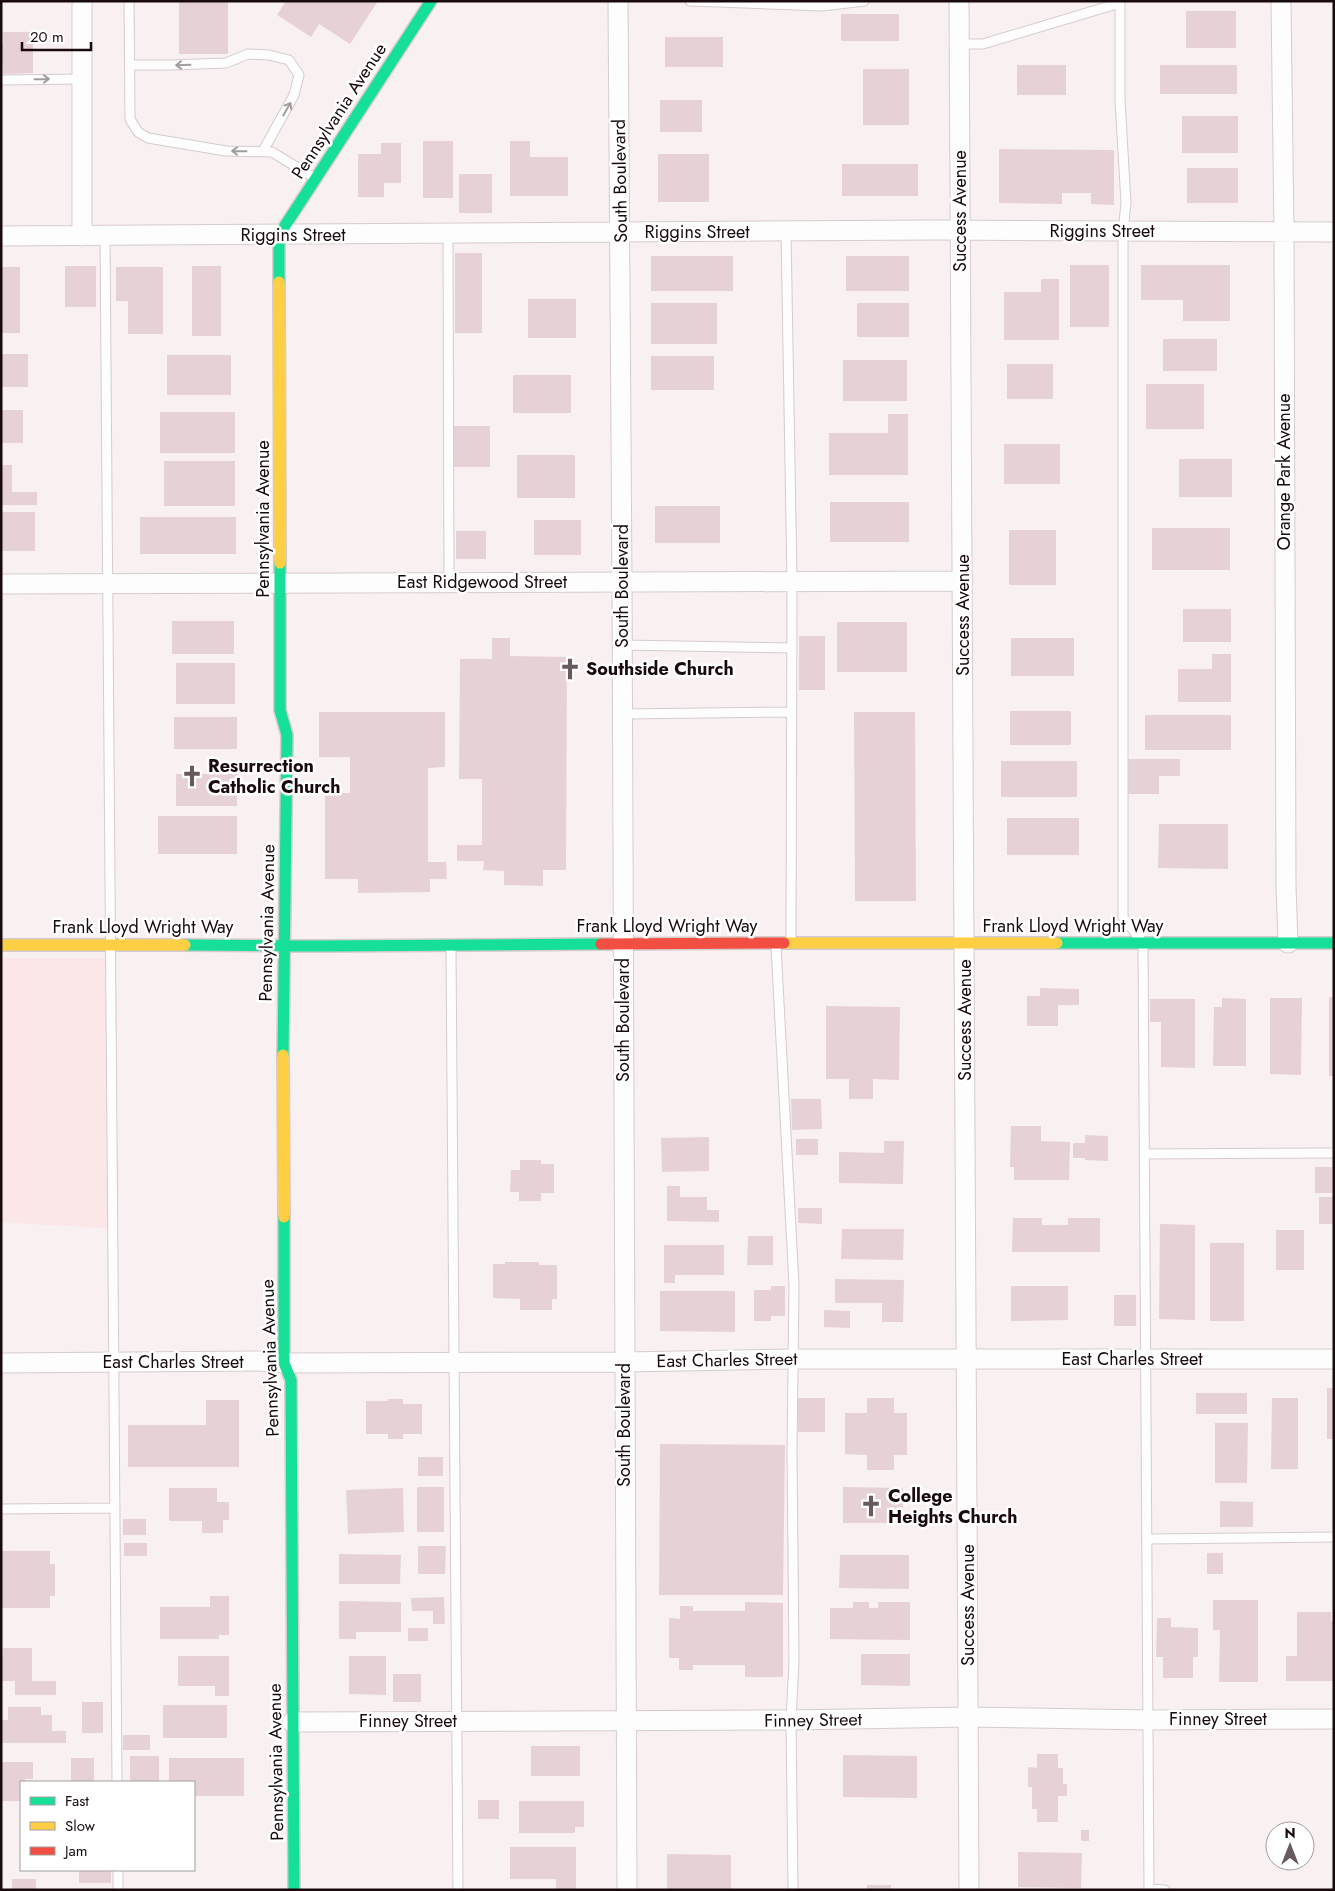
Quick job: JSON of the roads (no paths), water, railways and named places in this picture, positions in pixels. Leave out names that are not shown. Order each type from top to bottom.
[{"type":"street","points":[[82,1],[82,236]]},
{"type":"street","name":"Pennsylvania Avenue","points":[[294,1890],[291,1380],[284,1363],[283,982],[287,735],[280,710],[279,235],[431,1]]},
{"type":"street","name":"South Boulevard","points":[[618,1],[621,232],[627,1890]]},
{"type":"street","name":"Success Avenue","points":[[959,1],[969,1890]]},
{"type":"street","name":"Orange Park Avenue","points":[[1281,1],[1284,231],[1286,887],[1288,943]]},
{"type":"street","name":"Riggins Street","points":[[1,236],[961,230],[1334,232]]},
{"type":"street","name":"East Ridgewood Street","points":[[1,584],[963,580]]},
{"type":"street","name":"Frank Lloyd Wright Way","points":[[1,945],[1334,943]]},
{"type":"street","name":"East Charles Street","points":[[1,1363],[258,1361],[284,1363],[624,1362],[794,1359],[1334,1359]]},
{"type":"street","name":"Finney Street","points":[[292,1722],[791,1720],[968,1717],[1149,1720],[1334,1719]]},
{"type":"lane","points":[[129,1],[130,120],[138,132],[148,138],[226,151],[272,152],[316,178]]},
{"type":"lane","points":[[690,1],[822,6],[864,1]]},
{"type":"lane","points":[[959,44],[984,44],[1120,3],[1120,101],[1126,203],[1123,232],[1122,917],[1143,944],[1149,1889],[1165,1890]]},
{"type":"lane","points":[[130,65],[172,66],[226,63],[248,54],[289,60],[299,75],[294,95],[262,151]]},
{"type":"lane","points":[[1,80],[83,79]]},
{"type":"lane","points":[[786,231],[792,580],[791,943]]},
{"type":"lane","points":[[448,234],[449,582]]},
{"type":"lane","points":[[105,236],[117,1781]]},
{"type":"lane","points":[[622,645],[792,648]]},
{"type":"lane","points":[[622,714],[791,712]]},
{"type":"lane","points":[[776,943],[794,1285],[792,1451],[794,1661],[791,1720],[793,1890]]},
{"type":"lane","points":[[451,944],[458,1890]]},
{"type":"lane","points":[[1145,1154],[1334,1153]]},
{"type":"lane","points":[[1,1508],[115,1508]]},
{"type":"lane","points":[[1147,1539],[1334,1537]]},
{"type":"lane","points":[[118,1871],[118,1890]]},
{"type":"place","name":"Southside Church","points":[[570,669]]},
{"type":"place","name":"Resurrection Catholic Church","points":[[192,776]]},
{"type":"place","name":"College Heights Church","points":[[871,1506]]}]
